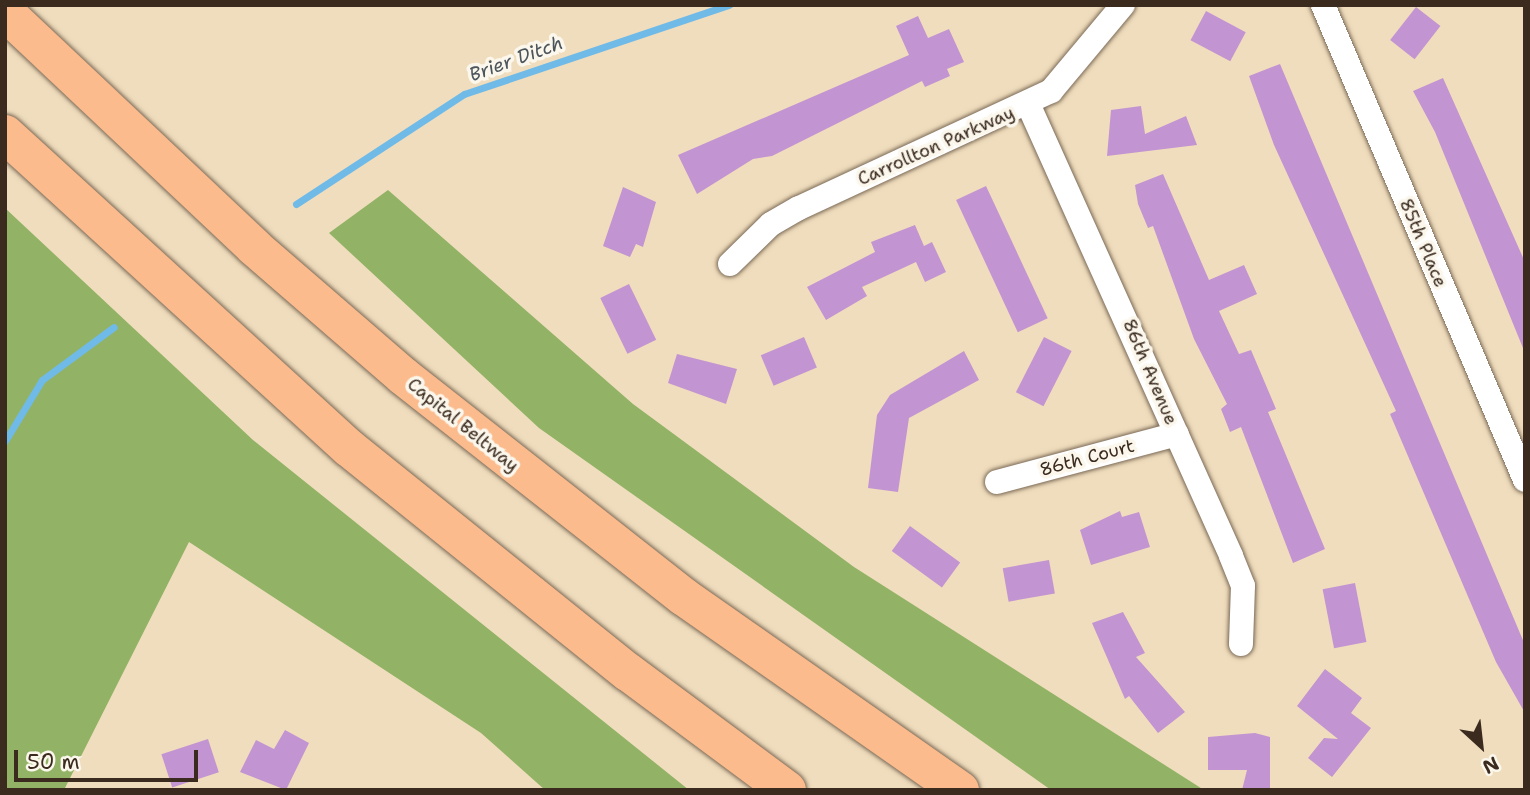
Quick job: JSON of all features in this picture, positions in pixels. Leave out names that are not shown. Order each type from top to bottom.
[{"type":"highway","name":"Capital Beltway","points":[[5,12],[254,247],[515,467],[811,690],[960,790]]},
{"type":"highway","points":[[5,134],[359,456],[628,672],[787,790]]},
{"type":"street","name":"Carrollton Parkway","points":[[730,264],[771,223],[799,208],[1029,106],[1075,68],[1123,5]]},
{"type":"street","name":"85th Place","points":[[1323,5],[1525,480]]},
{"type":"street","name":"86th Avenue","points":[[1029,106],[1243,586],[1241,644]]},
{"type":"street","name":"86th Court","points":[[997,482],[1177,434]]},
{"type":"green space","points":[[388,190],[633,404],[854,567],[1204,790],[1051,790],[539,428],[329,233]]},
{"type":"green space","points":[[5,208],[253,440],[689,790],[545,790],[481,733],[189,542],[64,790],[5,790]]},
{"type":"building","points":[[1416,7],[1440,26],[1415,59],[1390,40]]},
{"type":"building","points":[[1206,11],[1246,32],[1230,61],[1191,40]]},
{"type":"building","points":[[918,16],[928,38],[949,29],[964,62],[947,69],[950,76],[925,87],[922,81],[772,156],[753,159],[697,194],[678,155],[909,55],[896,26]]},
{"type":"building","points":[[1280,64],[1525,645],[1525,713],[1496,662],[1390,414],[1396,411],[1274,145],[1249,76]]},
{"type":"building","points":[[1443,78],[1525,262],[1525,353],[1435,132],[1413,91]]},
{"type":"building","points":[[1141,106],[1145,134],[1186,116],[1197,145],[1107,156],[1111,110]]},
{"type":"building","points":[[1163,174],[1209,280],[1244,265],[1257,294],[1219,311],[1239,354],[1251,350],[1276,409],[1268,412],[1325,549],[1293,563],[1241,427],[1230,432],[1221,409],[1227,404],[1194,339],[1153,226],[1148,228],[1138,204],[1135,185]]},
{"type":"building","points":[[986,186],[1048,318],[1018,332],[956,200]]},
{"type":"building","points":[[623,187],[656,202],[643,247],[636,244],[630,257],[603,246]]},
{"type":"building","points":[[915,225],[924,246],[932,242],[946,272],[925,282],[916,262],[862,287],[867,296],[826,320],[807,287],[875,252],[871,242]]},
{"type":"building","points":[[629,284],[656,340],[627,354],[600,298]]},
{"type":"building","points":[[804,337],[817,367],[774,386],[761,355]]},
{"type":"building","points":[[1044,337],[1072,351],[1043,406],[1016,392]]},
{"type":"building","points":[[964,351],[979,380],[909,418],[898,492],[868,488],[877,415],[890,395]]},
{"type":"building","points":[[677,354],[737,369],[726,404],[668,383]]},
{"type":"building","points":[[1120,511],[1122,517],[1139,512],[1150,547],[1091,565],[1080,530]]},
{"type":"building","points":[[910,526],[960,562],[942,588],[892,551]]},
{"type":"building","points":[[1049,560],[1055,593],[1009,602],[1003,568]]},
{"type":"building","points":[[1355,583],[1366,642],[1334,648],[1323,589]]},
{"type":"building","points":[[1123,612],[1145,653],[1136,657],[1185,712],[1158,733],[1129,696],[1125,699],[1092,623]]},
{"type":"building","points":[[1325,669],[1362,698],[1351,713],[1371,728],[1332,777],[1308,758],[1324,738],[1338,739],[1297,706]]},
{"type":"building","points":[[285,730],[309,743],[286,790],[240,772],[256,740],[274,749]]},
{"type":"building","points":[[1255,733],[1270,737],[1270,790],[1242,790],[1247,770],[1208,770],[1208,737]]},
{"type":"building","points":[[208,739],[219,772],[172,787],[161,754]]},
{"type":"waterway","name":"Brier Ditch","points":[[296,204],[464,94],[729,5]]},
{"type":"waterway","name":"Brier Ditch","points":[[5,441],[42,380],[114,327]]}]
